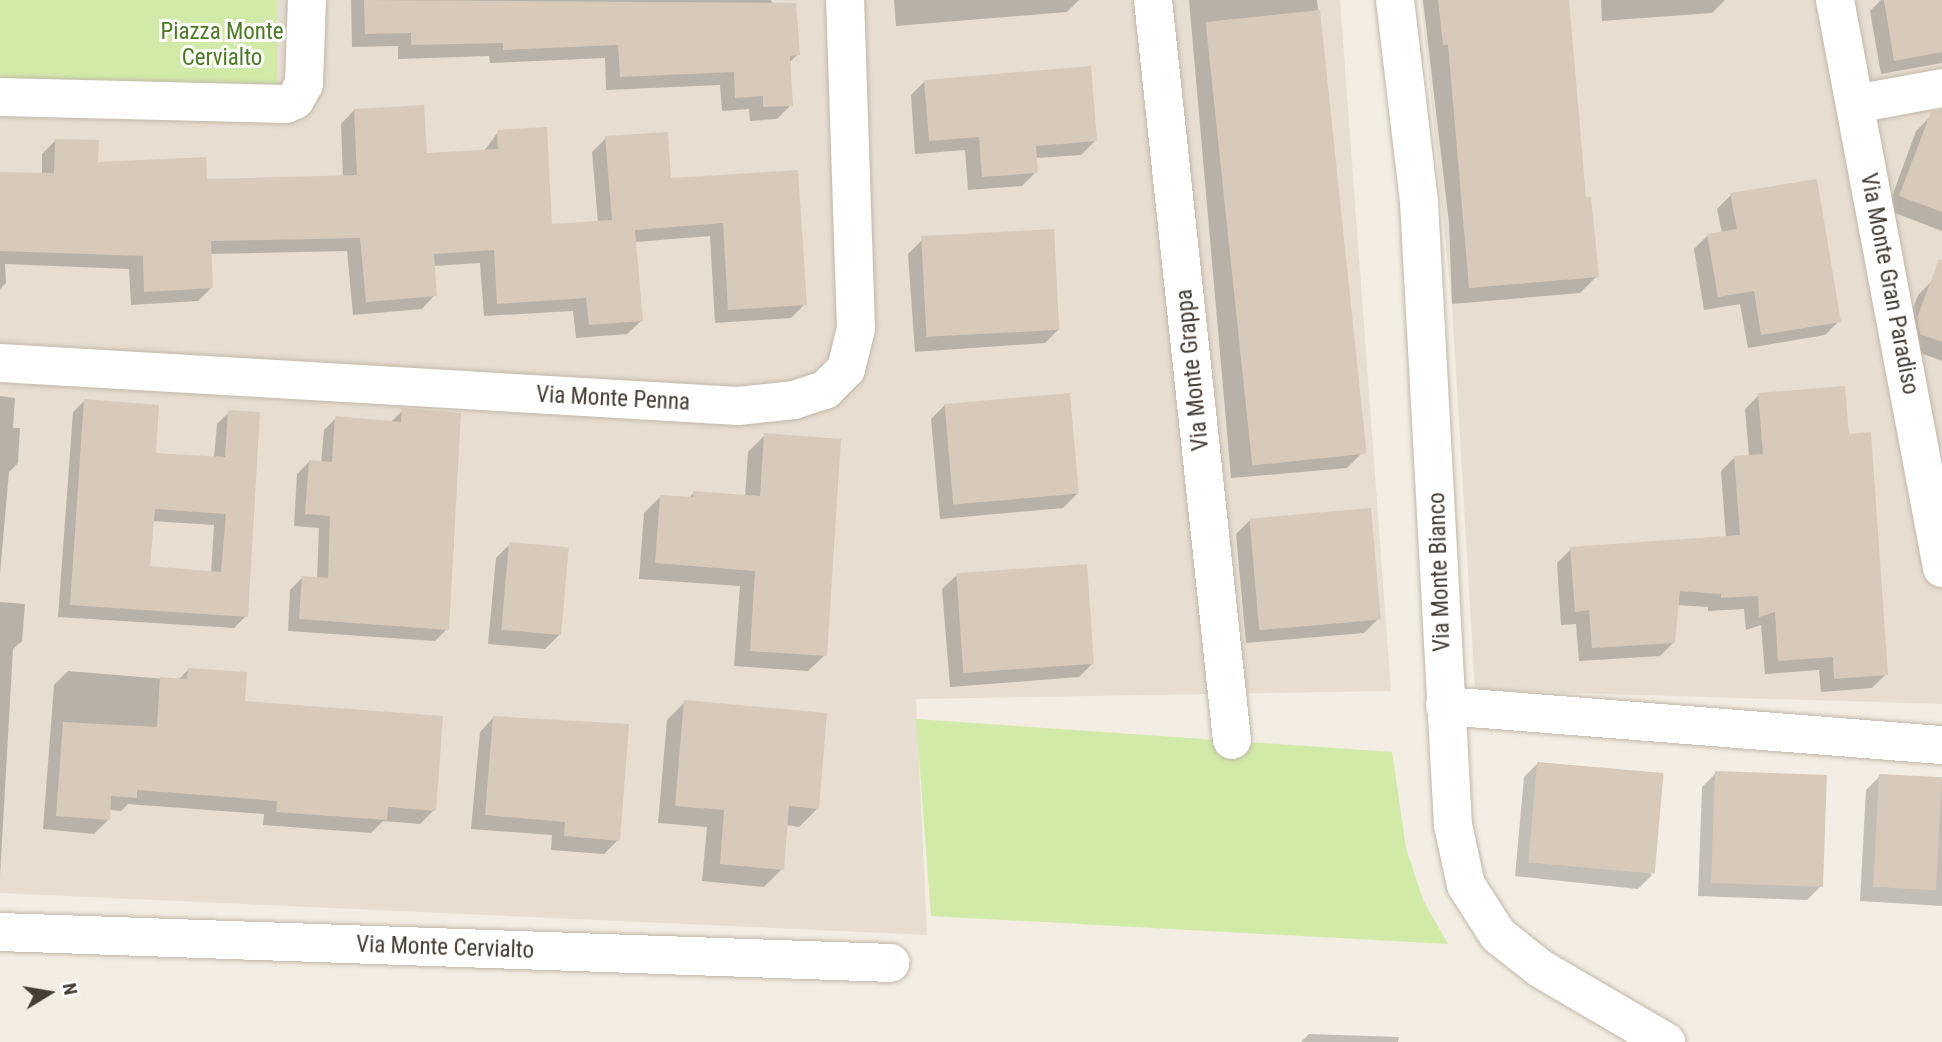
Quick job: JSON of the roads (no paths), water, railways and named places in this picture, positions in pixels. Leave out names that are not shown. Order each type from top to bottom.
[{"type":"street","points":[[0,97],[286,104],[295,100],[304,84],[307,0]]},
{"type":"street","name":"Via Monte Penna","points":[[0,363],[738,406],[794,400],[825,390],[846,369],[856,329],[845,0]]},
{"type":"street","name":"Via Monte Grappa","points":[[1153,0],[1232,740]]},
{"type":"street","name":"Via Monte Bianco","points":[[1395,0],[1420,216],[1439,527],[1445,706],[1453,825],[1466,884],[1480,912],[1497,935],[1541,969],[1666,1042]]},
{"type":"street","name":"Via Monte Gran Paradiso","points":[[1835,0],[1942,568]]},
{"type":"street","points":[[1855,104],[1942,88]]},
{"type":"street","points":[[1445,706],[1942,745]]},
{"type":"street","name":"Via Monte Cervialto","points":[[0,932],[890,963]]},
{"type":"park label","name":"Piazza Monte Cervialto","points":[[222,45]]}]
